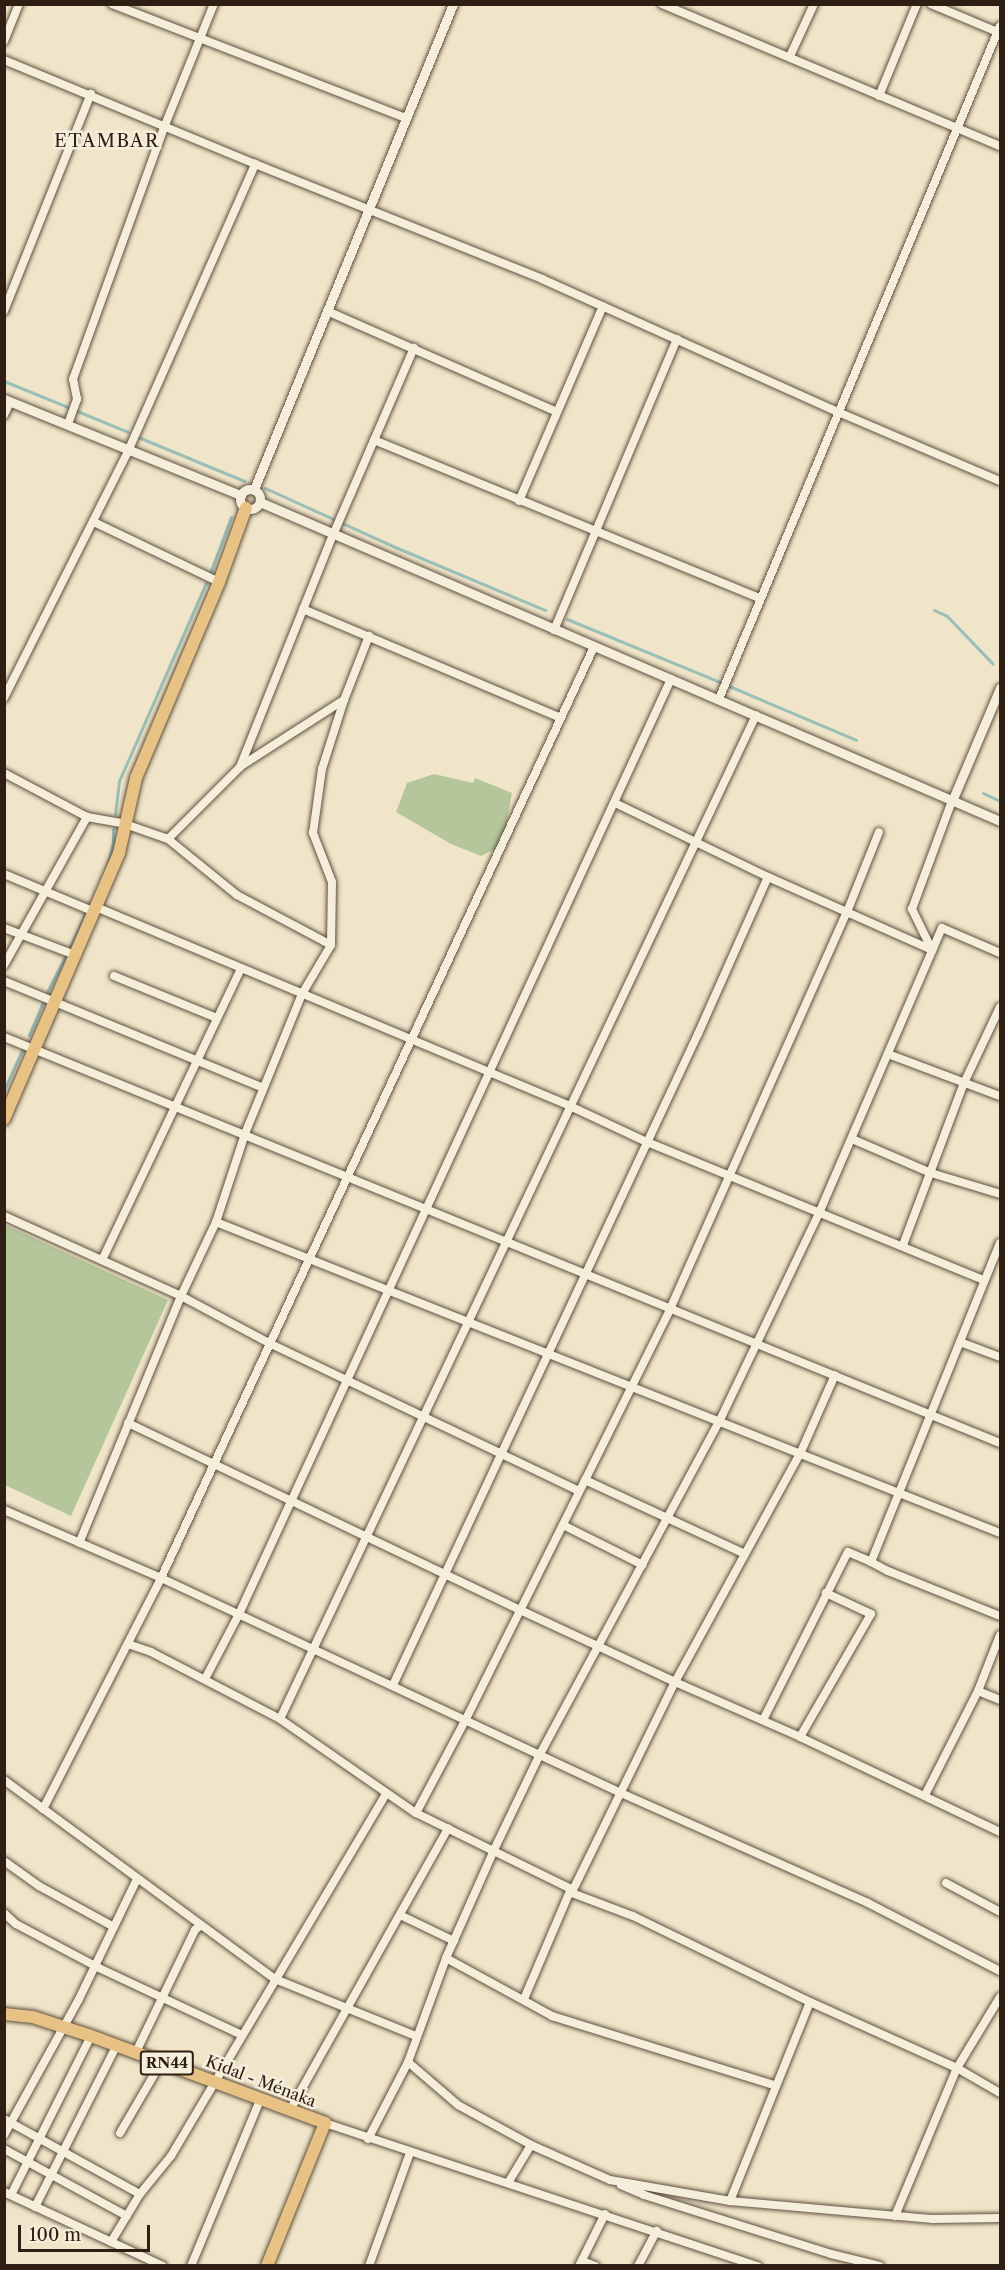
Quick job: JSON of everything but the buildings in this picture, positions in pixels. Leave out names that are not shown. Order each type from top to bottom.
[{"type":"main road","points":[[4,1119],[8,1099],[34,1050],[119,853],[136,778],[219,582],[246,508]]},
{"type":"main road","name":"Kidal - Ménaka","points":[[4,2014],[33,2017],[91,2036],[325,2123],[267,2265]]},
{"type":"street","points":[[4,41],[19,4]]},
{"type":"street","points":[[112,4],[127,7],[200,39],[406,118]]},
{"type":"street","points":[[68,424],[77,399],[73,379],[165,125],[214,4]]},
{"type":"street","points":[[254,489],[453,4]]},
{"type":"street","points":[[662,4],[1000,146]]},
{"type":"street","points":[[790,56],[814,4]]},
{"type":"street","points":[[879,96],[917,4]]},
{"type":"street","points":[[718,699],[1000,30],[931,4]]},
{"type":"street","points":[[4,60],[603,306],[1000,482]]},
{"type":"street","points":[[4,311],[90,94]]},
{"type":"street","points":[[4,698],[129,449],[255,164]]},
{"type":"street","points":[[519,501],[603,306]]},
{"type":"street","points":[[327,311],[557,412]]},
{"type":"street","points":[[554,630],[677,339]]},
{"type":"street","points":[[240,767],[333,534],[414,348]]},
{"type":"street","points":[[4,415],[8,400],[240,495]]},
{"type":"street","points":[[374,440],[760,598]]},
{"type":"street","points":[[254,489],[260,494],[260,502],[254,508],[246,508],[240,502],[240,495],[244,490],[254,489]]},
{"type":"street","points":[[260,502],[1000,821]]},
{"type":"street","points":[[94,522],[219,582]]},
{"type":"street","points":[[303,609],[560,717]]},
{"type":"street","points":[[79,1543],[181,1296],[216,1222],[245,1134],[302,994],[332,945],[332,882],[313,833],[322,769],[344,700],[369,636]]},
{"type":"street","points":[[43,1809],[161,1578],[594,647]]},
{"type":"street","points":[[205,1679],[239,1614],[671,679]]},
{"type":"street","points":[[932,950],[912,909],[952,801],[1000,688]]},
{"type":"street","points":[[168,839],[240,767],[344,700]]},
{"type":"street","points":[[280,1719],[756,715]]},
{"type":"street","points":[[4,773],[87,817],[125,824],[168,839],[237,895],[332,945]]},
{"type":"street","points":[[615,803],[768,877],[932,950]]},
{"type":"street","points":[[4,965],[87,817]]},
{"type":"street","points":[[416,1814],[466,1719],[671,1307],[847,912],[879,832]]},
{"type":"street","points":[[4,874],[242,968],[570,1106],[647,1142],[984,1280]]},
{"type":"street","points":[[393,1685],[647,1142],[768,877]]},
{"type":"street","points":[[4,928],[75,955]]},
{"type":"street","points":[[368,2139],[408,2062],[446,1958],[540,1754],[669,1517],[758,1342],[852,1139],[942,928],[1000,953]]},
{"type":"street","points":[[102,1260],[242,968]]},
{"type":"street","points":[[114,976],[217,1018]]},
{"type":"street","points":[[4,981],[264,1088]]},
{"type":"street","points":[[903,1245],[964,1083],[1000,1007]]},
{"type":"street","points":[[4,1037],[758,1342],[1000,1443]]},
{"type":"street","points":[[888,1054],[1000,1096]]},
{"type":"street","points":[[852,1139],[931,1173],[1000,1194]]},
{"type":"street","points":[[4,1216],[181,1296],[271,1344],[579,1491]]},
{"type":"street","points":[[216,1222],[1000,1533]]},
{"type":"street","points":[[871,1562],[984,1280],[997,1264],[1000,1243]]},
{"type":"street","points":[[960,1342],[1000,1357]]},
{"type":"street","points":[[524,1999],[572,1891],[675,1682],[800,1454],[836,1375]]},
{"type":"street","points":[[128,1423],[215,1462],[520,1610],[926,1795],[1000,1832]]},
{"type":"street","points":[[585,1480],[745,1554]]},
{"type":"street","points":[[4,1510],[161,1578],[621,1793],[868,1903],[1000,1971]]},
{"type":"street","points":[[562,1525],[643,1565]]},
{"type":"street","points":[[763,1720],[848,1552],[888,1571],[1000,1616]]},
{"type":"street","points":[[800,1737],[871,1614],[826,1593]]},
{"type":"street","points":[[926,1795],[978,1691],[1000,1635]]},
{"type":"street","points":[[128,1644],[151,1652],[280,1719],[416,1814],[494,1850],[572,1891],[633,1916],[810,2002],[957,2068],[1000,2093]]},
{"type":"street","points":[[978,1691],[1000,1700]]},
{"type":"street","points":[[4,1780],[275,1979],[416,2036]]},
{"type":"street","points":[[111,2242],[140,2194],[171,2156],[386,1794]]},
{"type":"street","points":[[290,2110],[448,1828]]},
{"type":"street","points":[[4,1861],[39,1886],[114,1927]]},
{"type":"street","points":[[4,2135],[8,2121],[63,2027],[137,1879]]},
{"type":"street","points":[[946,1883],[1000,1912]]},
{"type":"street","points":[[4,1914],[16,1924],[95,1965],[242,2035]]},
{"type":"street","points":[[400,1915],[454,1941]]},
{"type":"street","points":[[136,2052],[195,1930],[200,1926]]},
{"type":"street","points":[[446,1958],[552,2016],[774,2085]]},
{"type":"street","points":[[895,2216],[957,2068],[1000,1997]]},
{"type":"street","points":[[730,2201],[774,2085],[810,2002]]},
{"type":"street","points":[[91,2036],[28,2162],[8,2193],[163,2265]]},
{"type":"street","points":[[35,2206],[117,2045]]},
{"type":"street","points":[[120,2133],[162,2061]]},
{"type":"street","points":[[408,2062],[458,2105],[531,2145],[644,2195],[831,2254],[880,2265]]},
{"type":"street","points":[[191,2265],[261,2098]]},
{"type":"street","points":[[8,2121],[140,2194]]},
{"type":"street","points":[[325,2123],[410,2153],[758,2265]]},
{"type":"street","points":[[508,2183],[531,2145]]},
{"type":"street","points":[[4,2149],[127,2216]]},
{"type":"street","points":[[369,2265],[410,2153]]},
{"type":"street","points":[[610,2180],[730,2201],[933,2219],[1000,2218]]},
{"type":"street","points":[[595,2265],[580,2263],[605,2214]]},
{"type":"street","points":[[638,2265],[657,2231]]},
{"type":"green space","points":[[434,774],[473,783],[475,778],[512,793],[504,836],[495,849],[481,856],[451,844],[396,812],[407,783]]},
{"type":"green space","points":[[5,1225],[168,1300],[71,1516],[5,1485]]},
{"type":"waterway","points":[[4,381],[70,408]]},
{"type":"waterway","points":[[77,411],[128,432]]},
{"type":"waterway","points":[[138,437],[244,481]]},
{"type":"waterway","points":[[265,488],[395,547],[545,610]]},
{"type":"waterway","points":[[210,573],[231,517]]},
{"type":"waterway","points":[[115,814],[119,781],[206,583]]},
{"type":"waterway","points":[[934,610],[947,616],[993,664]]},
{"type":"waterway","points":[[567,619],[720,682]]},
{"type":"waterway","points":[[729,686],[856,740]]},
{"type":"waterway","points":[[983,793],[1000,801]]},
{"type":"waterway","points":[[106,871],[113,842],[113,829]]},
{"type":"waterway","points":[[70,947],[85,915]]},
{"type":"waterway","points":[[47,992],[66,955]]},
{"type":"waterway","points":[[29,1035],[43,1002]]},
{"type":"waterway","points":[[4,1090],[22,1050]]},
{"type":"district","name":"ETAMBAR","points":[[107,141]]}]
